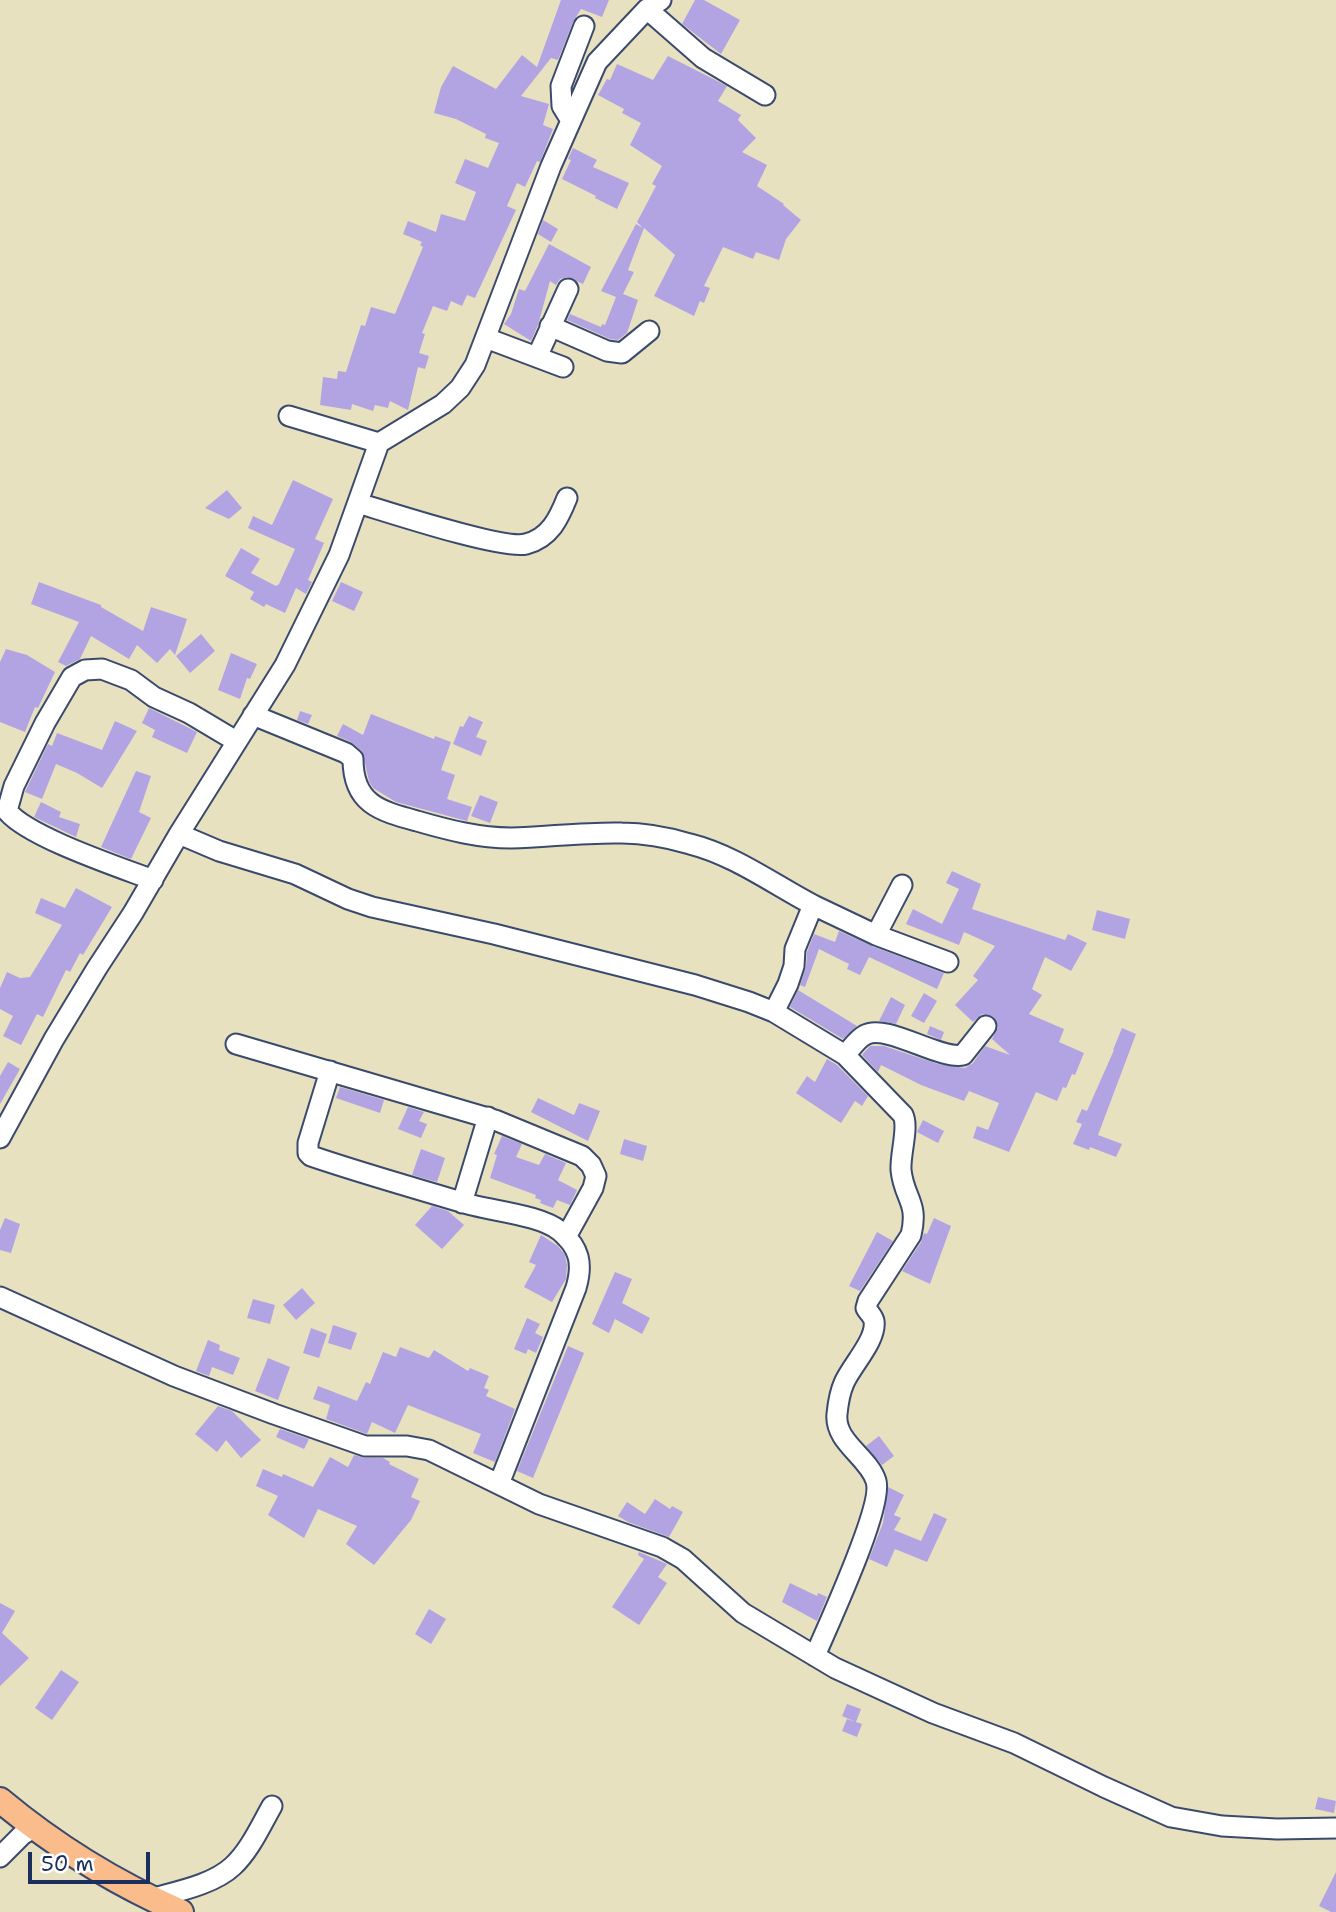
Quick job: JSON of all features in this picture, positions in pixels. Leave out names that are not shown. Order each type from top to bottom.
[{"type":"main road","points":[[0,1800],[88,1864],[150,1899],[181,1912]]},
{"type":"street","points":[[0,1138],[54,1039],[285,665],[339,555],[380,443],[443,404],[460,388],[475,365],[551,166],[597,62],[654,5],[703,58],[765,95]]},
{"type":"street","points":[[570,119],[562,106],[561,86],[584,26]]},
{"type":"street","points":[[537,357],[568,289]]},
{"type":"street","points":[[550,326],[596,346],[622,353],[649,331]]},
{"type":"street","points":[[486,338],[563,366]]},
{"type":"street","points":[[289,416],[380,443]]},
{"type":"street","points":[[358,503],[508,544],[526,544],[552,530],[567,498]]},
{"type":"street","points":[[153,880],[48,838],[14,821],[4,808],[45,723],[72,677],[85,670],[102,669],[131,680],[154,698],[189,713],[236,741]]},
{"type":"street","points":[[253,715],[346,752],[353,759],[353,778],[363,797],[382,811],[447,830],[509,838],[624,832],[690,843],[722,855],[813,905],[876,935],[948,962]]},
{"type":"street","points":[[179,834],[219,851],[295,874],[348,900],[695,985],[774,1012],[845,1055],[905,1119],[901,1168],[903,1184],[914,1206],[911,1235],[868,1301],[866,1308],[874,1322],[873,1329],[864,1351],[842,1385],[837,1423],[841,1434],[873,1474],[877,1484],[876,1496],[851,1572],[815,1656]]},
{"type":"street","points":[[876,935],[902,885]]},
{"type":"street","points":[[774,1012],[788,984],[794,966],[795,949],[813,905]]},
{"type":"street","points":[[845,1055],[861,1037],[871,1033],[921,1044],[951,1056],[963,1055],[986,1026]]},
{"type":"street","points":[[236,1044],[488,1118],[582,1156],[596,1176],[593,1188],[566,1237]]},
{"type":"street","points":[[330,1072],[308,1143],[308,1153],[311,1156],[463,1203],[544,1222],[559,1230],[579,1255],[580,1276],[499,1484]]},
{"type":"street","points":[[463,1203],[488,1118]]},
{"type":"street","points":[[0,1297],[174,1376],[304,1426],[365,1446],[407,1446],[429,1450],[539,1504],[662,1547],[683,1559],[743,1613],[835,1668],[933,1713],[1014,1743],[1171,1817],[1222,1826],[1336,1828]]},
{"type":"street","points":[[150,1899],[197,1886],[231,1868],[251,1844],[272,1806]]},
{"type":"street","points":[[0,1857],[22,1835],[35,1827]]},
{"type":"building","points":[[561,0],[609,0],[602,17],[581,9],[558,60],[551,58],[521,96],[549,104],[543,125],[553,129],[540,162],[537,161],[525,187],[517,183],[507,206],[516,210],[475,298],[467,295],[462,306],[451,301],[447,311],[433,306],[422,333],[425,334],[419,353],[429,356],[425,369],[418,367],[408,410],[390,401],[388,408],[375,405],[373,411],[352,404],[351,410],[320,405],[323,377],[337,379],[338,371],[346,372],[361,325],[365,326],[371,307],[395,314],[423,247],[420,245],[422,242],[403,234],[408,221],[436,232],[441,214],[465,221],[476,192],[455,183],[465,159],[488,168],[499,143],[485,138],[486,134],[456,119],[434,113],[441,87],[453,66],[496,89],[522,55],[537,67]]},
{"type":"building","points":[[695,0],[704,0],[740,20],[721,54],[682,24]]},
{"type":"building","points":[[668,56],[727,86],[718,101],[741,115],[738,120],[756,138],[742,152],[767,165],[757,186],[784,204],[801,220],[786,239],[779,260],[756,252],[753,259],[723,247],[704,286],[710,288],[704,303],[700,301],[694,316],[654,296],[675,255],[644,228],[628,270],[634,272],[623,294],[638,300],[627,333],[618,340],[610,339],[567,320],[570,314],[601,327],[602,324],[605,325],[616,297],[601,291],[636,224],[643,228],[637,222],[656,186],[652,184],[662,166],[630,145],[641,123],[622,113],[624,109],[598,95],[607,79],[610,80],[617,64],[653,80]]},
{"type":"building","points":[[573,148],[597,160],[593,167],[629,183],[617,209],[562,179],[571,160],[568,159]]},
{"type":"building","points":[[543,220],[558,229],[551,242],[538,234]]},
{"type":"building","points":[[549,244],[591,267],[583,284],[568,277],[560,279],[556,285],[550,281],[531,341],[504,324],[511,314],[519,289],[525,291]]},
{"type":"building","points":[[293,480],[333,499],[315,539],[324,543],[308,580],[312,582],[306,594],[296,588],[285,613],[266,604],[264,607],[250,599],[254,592],[225,576],[241,548],[260,559],[251,573],[276,586],[279,584],[295,549],[248,528],[253,516],[272,525]]},
{"type":"building","points":[[227,490],[242,508],[229,519],[205,508]]},
{"type":"building","points":[[39,582],[101,605],[143,631],[151,607],[187,619],[175,655],[170,649],[157,663],[137,645],[129,659],[91,636],[80,659],[66,666],[58,662],[79,622],[31,604]]},
{"type":"building","points":[[341,582],[363,592],[354,611],[332,601]]},
{"type":"building","points":[[201,634],[215,651],[190,673],[176,656]]},
{"type":"building","points":[[6,649],[27,655],[55,672],[38,708],[35,707],[25,732],[0,722],[0,662]]},
{"type":"building","points":[[231,653],[257,664],[250,679],[247,678],[240,699],[218,690]]},
{"type":"building","points":[[149,708],[197,732],[187,753],[152,737],[155,730],[142,723]]},
{"type":"building","points":[[300,711],[312,715],[308,724],[297,720]]},
{"type":"building","points":[[371,714],[434,739],[435,736],[451,742],[441,770],[455,775],[447,799],[472,807],[467,821],[396,802],[373,788],[362,751],[337,736],[343,724],[363,735]]},
{"type":"building","points":[[469,716],[483,722],[476,737],[487,741],[481,756],[453,744],[460,726],[463,727]]},
{"type":"building","points":[[115,721],[137,731],[102,788],[56,764],[42,799],[25,792],[48,744],[52,746],[57,733],[102,750]]},
{"type":"building","points":[[136,771],[151,776],[139,812],[151,818],[131,859],[101,847]]},
{"type":"building","points":[[480,795],[498,802],[490,823],[471,816]]},
{"type":"building","points":[[41,802],[61,812],[59,817],[80,824],[76,837],[34,817]]},
{"type":"building","points":[[952,871],[981,884],[972,909],[1065,940],[1068,934],[1087,943],[1071,971],[1045,957],[1032,989],[1042,995],[1029,1014],[1064,1029],[1059,1042],[1084,1053],[1075,1075],[1072,1074],[1066,1088],[1063,1087],[1057,1101],[1036,1092],[1009,1152],[973,1138],[977,1126],[988,1130],[999,1103],[969,1091],[964,1101],[921,1085],[881,1065],[878,1072],[862,1055],[870,1046],[884,1046],[938,1064],[965,1068],[973,1063],[985,1046],[1010,1055],[992,1039],[998,1027],[994,1017],[982,1014],[973,1022],[955,1005],[978,980],[973,976],[995,946],[964,932],[959,945],[906,924],[913,909],[942,924],[959,889],[946,883]]},
{"type":"building","points":[[76,888],[112,907],[83,955],[80,953],[70,972],[66,970],[43,1017],[37,1014],[21,1045],[3,1036],[13,1016],[0,1009],[0,988],[7,972],[20,978],[30,977],[62,925],[35,913],[41,898],[65,908]]},
{"type":"building","points":[[1097,910],[1130,919],[1125,939],[1092,930]]},
{"type":"building","points":[[839,931],[944,973],[937,989],[869,957],[860,975],[847,969],[849,964],[819,949],[805,987],[800,985],[814,934],[835,942]]},
{"type":"building","points":[[798,990],[857,1026],[843,1039],[790,1007]]},
{"type":"building","points":[[924,993],[937,1001],[924,1023],[911,1016]]},
{"type":"building","points":[[891,997],[905,1005],[896,1024],[879,1021]]},
{"type":"building","points":[[930,1026],[944,1032],[941,1040],[927,1034]]},
{"type":"building","points":[[1122,1028],[1136,1034],[1098,1135],[1122,1144],[1116,1157],[1073,1144],[1082,1124],[1076,1122],[1082,1109],[1087,1111]]},
{"type":"building","points":[[827,1059],[837,1065],[868,1096],[862,1106],[855,1101],[841,1123],[796,1093],[807,1076],[815,1082]]},
{"type":"building","points":[[8,1062],[20,1069],[0,1104],[0,1076]]},
{"type":"building","points":[[340,1087],[384,1100],[380,1113],[336,1098]]},
{"type":"building","points":[[538,1098],[574,1115],[579,1103],[600,1111],[588,1141],[531,1112]]},
{"type":"building","points":[[408,1107],[424,1112],[419,1121],[427,1124],[421,1138],[398,1129]]},
{"type":"building","points":[[923,1120],[944,1131],[938,1143],[917,1132]]},
{"type":"building","points":[[502,1136],[522,1144],[516,1157],[539,1165],[545,1154],[566,1163],[558,1180],[577,1190],[570,1205],[557,1200],[553,1208],[540,1203],[541,1200],[535,1198],[536,1195],[490,1178],[497,1155],[494,1154]]},
{"type":"building","points":[[624,1139],[647,1146],[643,1161],[620,1154]]},
{"type":"building","points":[[421,1149],[445,1158],[437,1182],[412,1175]]},
{"type":"building","points":[[432,1206],[448,1211],[464,1225],[442,1249],[415,1225]]},
{"type":"building","points":[[5,1218],[20,1224],[11,1253],[0,1250],[0,1230]]},
{"type":"building","points":[[934,1218],[951,1226],[930,1284],[902,1271],[924,1233],[927,1234]]},
{"type":"building","points":[[877,1232],[893,1241],[860,1291],[849,1286]]},
{"type":"building","points":[[541,1235],[558,1246],[565,1255],[567,1265],[566,1279],[552,1302],[524,1287],[536,1265],[529,1262]]},
{"type":"building","points":[[615,1272],[632,1279],[622,1303],[650,1318],[642,1334],[615,1319],[609,1333],[592,1324]]},
{"type":"building","points":[[302,1288],[315,1303],[296,1320],[283,1305]]},
{"type":"building","points":[[253,1299],[275,1305],[270,1324],[247,1318]]},
{"type":"building","points":[[527,1318],[540,1324],[535,1333],[543,1337],[536,1353],[528,1349],[526,1354],[514,1349]]},
{"type":"building","points":[[333,1325],[357,1333],[351,1350],[328,1343]]},
{"type":"building","points":[[311,1328],[327,1334],[319,1358],[303,1353]]},
{"type":"building","points":[[208,1340],[220,1345],[219,1350],[240,1358],[233,1375],[212,1367],[209,1376],[196,1371]]},
{"type":"building","points":[[568,1346],[584,1353],[533,1478],[517,1471]]},
{"type":"building","points":[[400,1347],[429,1358],[434,1350],[468,1371],[470,1368],[489,1376],[484,1388],[489,1390],[486,1396],[515,1409],[495,1462],[473,1453],[481,1434],[408,1405],[395,1433],[372,1422],[367,1434],[326,1419],[330,1405],[313,1399],[318,1386],[357,1401],[366,1382],[370,1384],[383,1352],[396,1357]]},
{"type":"building","points":[[268,1358],[290,1367],[278,1400],[255,1391]]},
{"type":"building","points":[[218,1406],[232,1411],[261,1440],[241,1458],[226,1440],[217,1452],[195,1434]]},
{"type":"building","points":[[280,1429],[309,1439],[304,1449],[276,1437]]},
{"type":"building","points":[[879,1436],[894,1456],[882,1465],[866,1446]]},
{"type":"building","points":[[354,1455],[383,1458],[390,1462],[389,1464],[419,1479],[411,1497],[420,1501],[411,1520],[374,1565],[346,1544],[357,1526],[318,1509],[304,1538],[268,1515],[278,1496],[256,1486],[263,1469],[313,1487],[330,1457],[348,1467]]},
{"type":"building","points":[[888,1487],[904,1495],[894,1515],[901,1518],[894,1530],[921,1541],[934,1513],[947,1519],[927,1562],[895,1549],[887,1567],[869,1559],[883,1523]]},
{"type":"building","points":[[655,1499],[670,1509],[672,1506],[683,1512],[669,1537],[618,1516],[627,1502],[645,1514]]},
{"type":"building","points":[[639,1552],[667,1564],[658,1577],[667,1583],[639,1625],[612,1607],[644,1559],[638,1555]]},
{"type":"building","points":[[790,1583],[817,1596],[818,1593],[827,1597],[817,1621],[782,1602]]},
{"type":"building","points":[[0,1603],[15,1611],[2,1633],[29,1658],[0,1686]]},
{"type":"building","points":[[429,1609],[446,1619],[431,1644],[415,1634]]},
{"type":"building","points":[[61,1670],[79,1682],[52,1720],[35,1708]]},
{"type":"building","points":[[847,1704],[861,1709],[856,1722],[842,1716]]},
{"type":"building","points":[[847,1719],[862,1724],[857,1737],[842,1731]]},
{"type":"building","points":[[1318,1797],[1336,1801],[1334,1813],[1315,1809]]},
{"type":"building","points":[[1336,1872],[1336,1912],[1331,1912],[1319,1906]]}]
